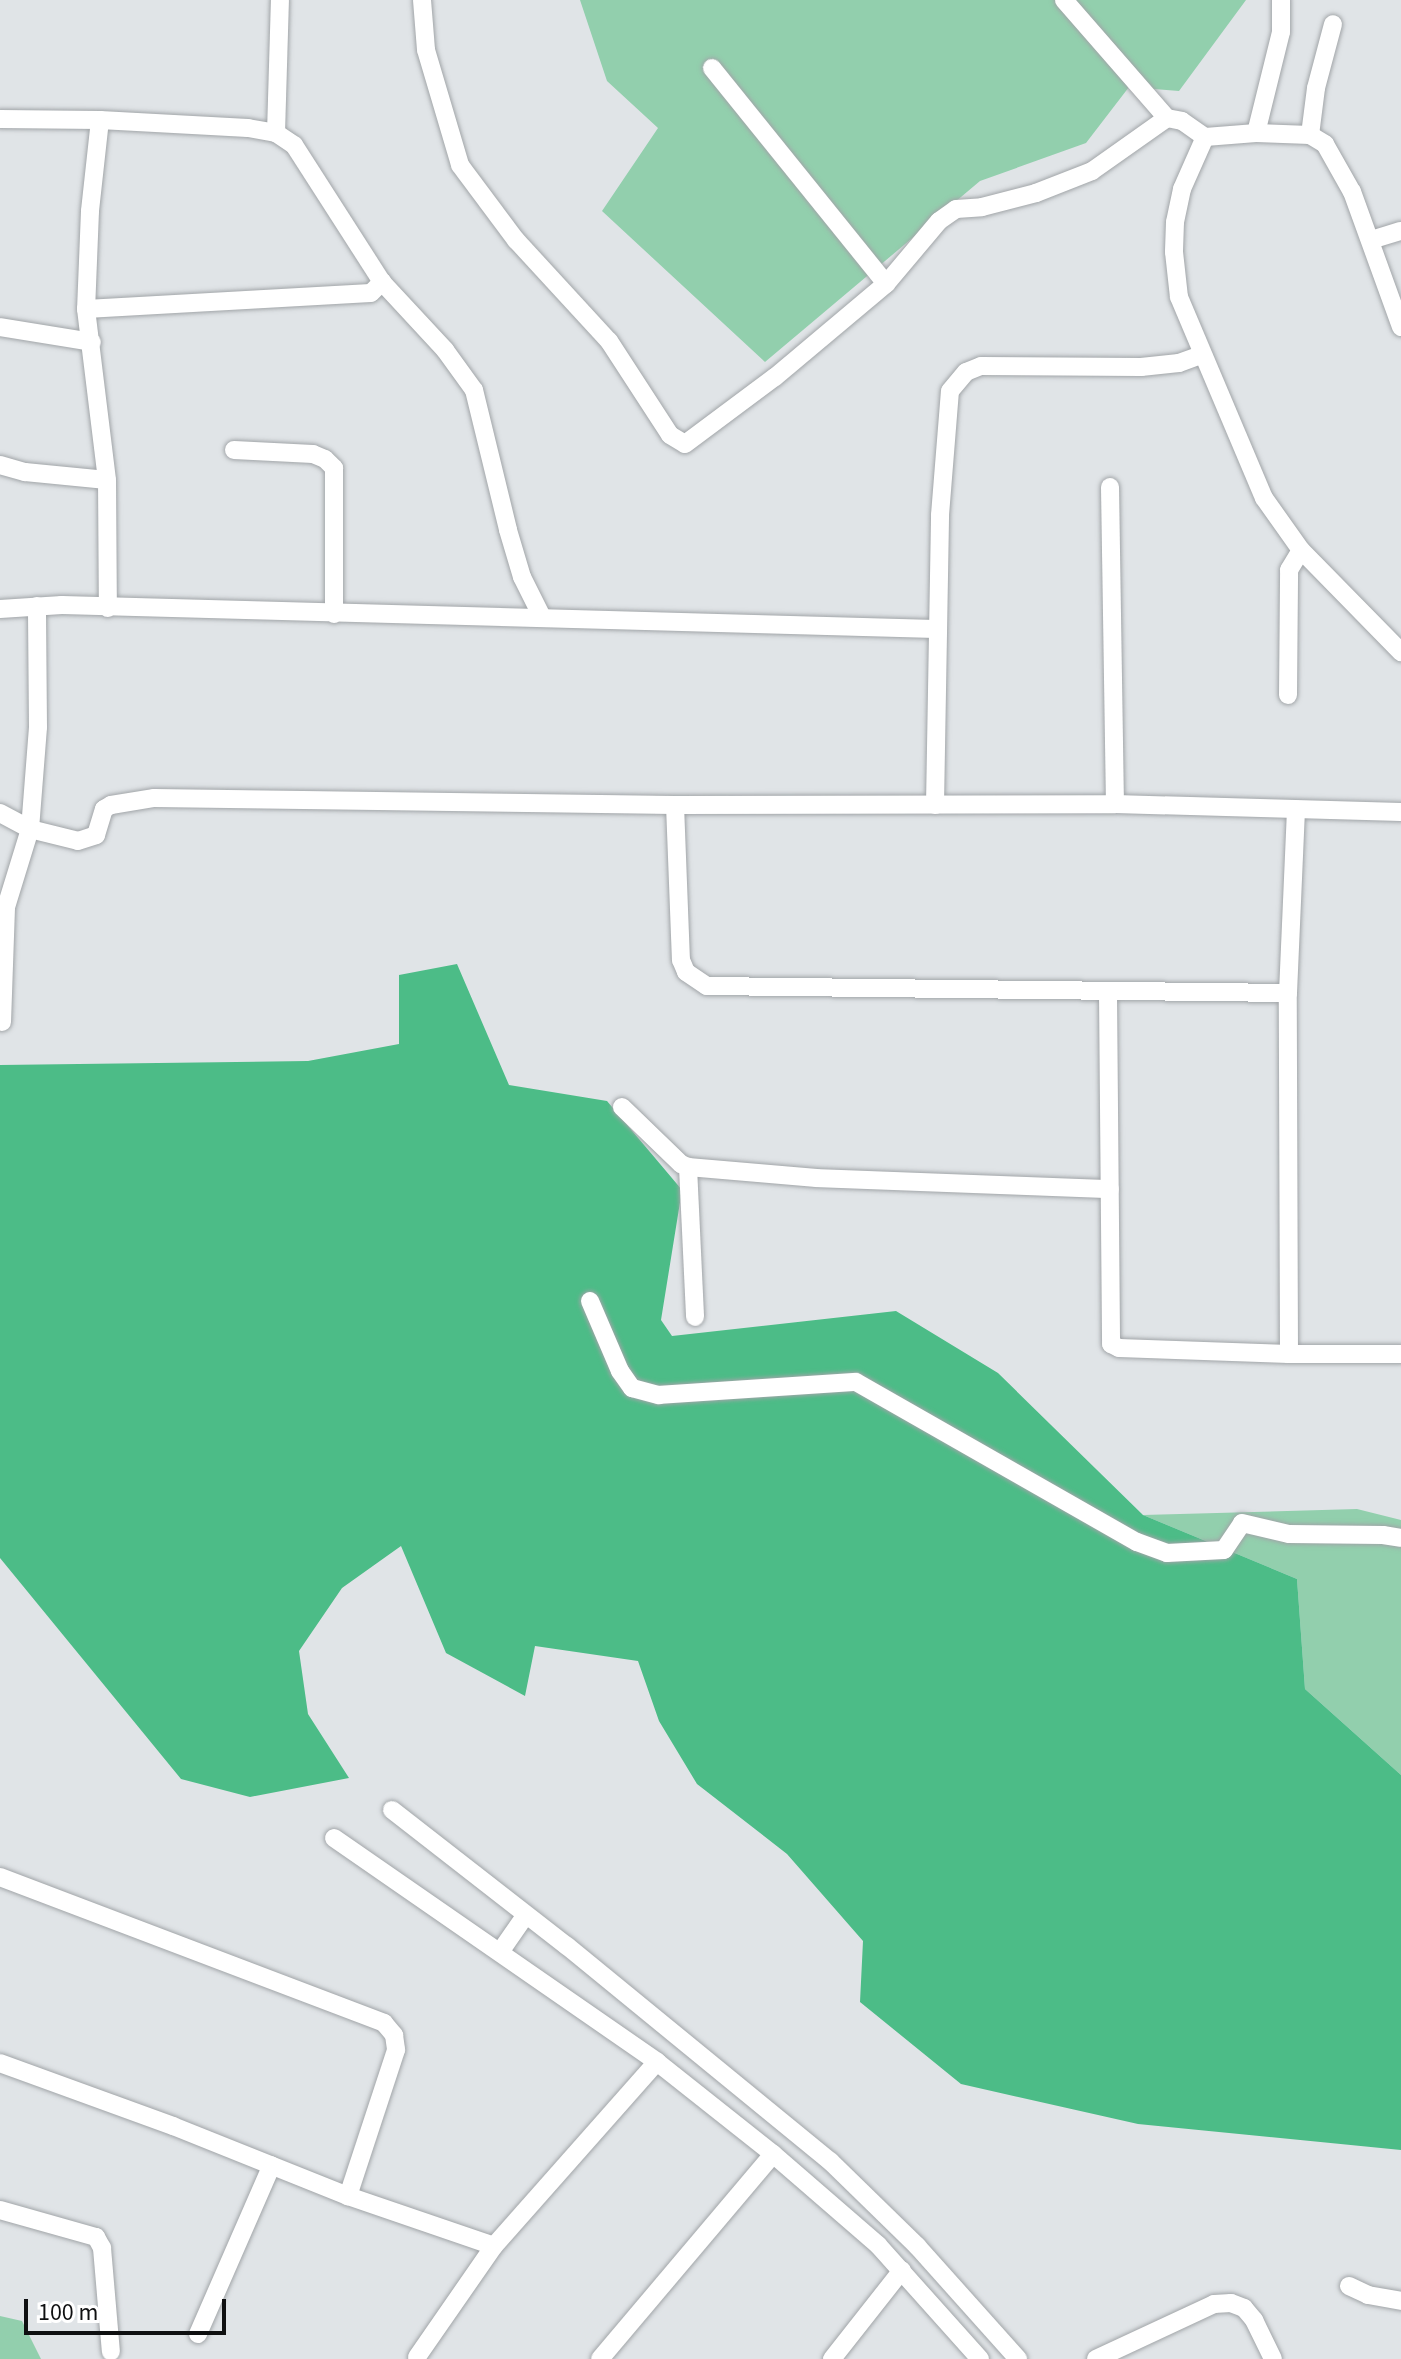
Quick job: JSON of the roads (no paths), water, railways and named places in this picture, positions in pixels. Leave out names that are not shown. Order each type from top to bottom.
[{"type":"street","points":[[276,133],[280,0]]},
{"type":"street","points":[[422,0],[426,50],[460,165],[516,240],[609,341],[676,441],[685,444],[694,440],[886,284],[939,221],[956,209],[982,207],[1036,193],[1092,171],[1167,118]]},
{"type":"street","points":[[1064,0],[1167,118],[1182,121],[1205,137],[1256,133],[1310,135],[1325,144],[1352,192],[1401,327]]},
{"type":"street","points":[[1256,133],[1281,32],[1281,0]]},
{"type":"street","points":[[1310,135],[1316,88],[1333,24]]},
{"type":"street","points":[[712,68],[886,284]]},
{"type":"street","points":[[0,119],[100,120],[276,133],[294,145],[311,166],[382,282],[445,350],[474,390],[522,577],[542,617]]},
{"type":"street","points":[[100,120],[90,211],[86,309],[107,480],[108,608]]},
{"type":"street","points":[[1205,137],[1182,189],[1174,252],[1179,297],[1201,355],[1264,498],[1301,550],[1401,652]]},
{"type":"street","points":[[1371,240],[1401,231]]},
{"type":"street","points":[[86,309],[371,293],[382,282]]},
{"type":"street","points":[[0,327],[92,342]]},
{"type":"street","points":[[935,805],[936,629],[945,427],[948,399],[956,381],[981,366],[1141,367],[1179,363],[1201,355]]},
{"type":"street","points":[[234,450],[313,454],[325,459],[334,468],[334,614]]},
{"type":"street","points":[[0,465],[25,472],[107,480]]},
{"type":"street","points":[[1110,487],[1115,804]]},
{"type":"street","points":[[1288,695],[1289,570],[1301,550]]},
{"type":"street","points":[[0,609],[37,606],[936,629]]},
{"type":"street","points":[[2,1022],[6,907],[30,829],[38,727],[37,606]]},
{"type":"street","points":[[0,813],[30,829],[78,841],[89,840],[96,835],[104,809],[111,805],[154,798],[675,805],[1115,804],[1401,812]]},
{"type":"street","points":[[675,805],[681,960],[686,972],[707,986],[1288,993]]},
{"type":"street","points":[[1289,1354],[1288,993],[1296,809]]},
{"type":"street","points":[[1108,993],[1111,1344],[1119,1348],[1289,1354],[1401,1354]]},
{"type":"street","points":[[622,1107],[681,1164],[688,1167],[817,1178],[1110,1189]]},
{"type":"street","points":[[688,1167],[695,1317]]},
{"type":"street","points":[[590,1301],[620,1371],[632,1388],[659,1395],[856,1382],[1137,1542],[1167,1553],[1224,1550],[1242,1523],[1289,1534],[1401,1538]]},
{"type":"street","points":[[392,1810],[830,2161],[917,2246],[1018,2359]]},
{"type":"street","points":[[334,1838],[657,2062],[773,2154],[902,2270],[980,2359]]},
{"type":"street","points":[[0,1877],[384,2023],[394,2035],[396,2050],[348,2196]]},
{"type":"street","points":[[500,1952],[525,1916]]},
{"type":"street","points":[[417,2357],[494,2246],[657,2062]]},
{"type":"street","points":[[0,2063],[348,2196],[494,2246]]},
{"type":"street","points":[[600,2359],[773,2154]]},
{"type":"street","points":[[198,2334],[272,2165]]},
{"type":"street","points":[[0,2210],[96,2237],[102,2248],[111,2352]]},
{"type":"street","points":[[832,2359],[902,2270]]},
{"type":"street","points":[[1349,2286],[1368,2295],[1401,2301]]},
{"type":"street","points":[[1096,2359],[1214,2304],[1231,2303],[1244,2308],[1254,2320],[1273,2359]]}]
